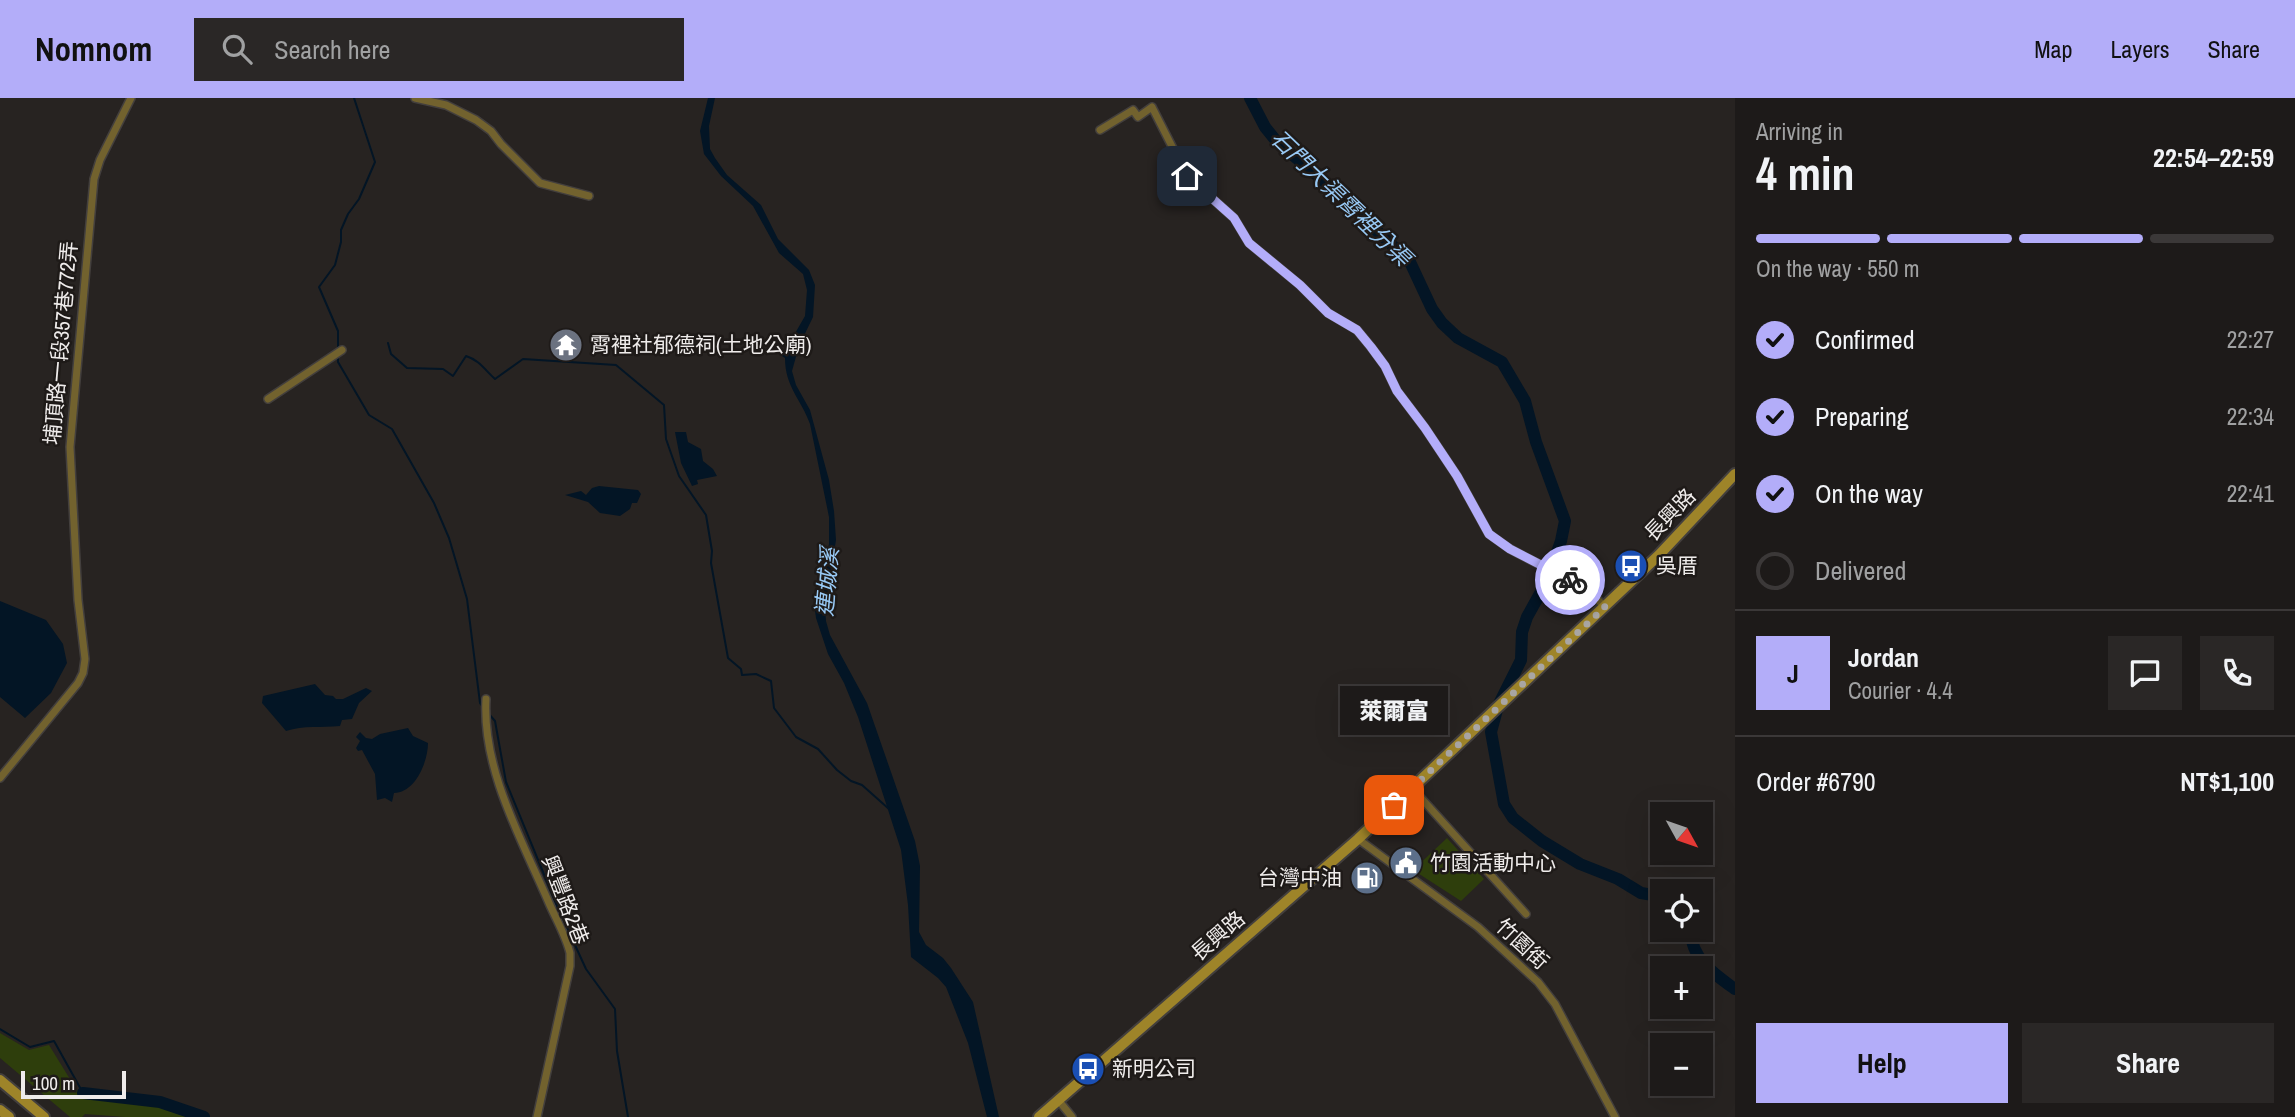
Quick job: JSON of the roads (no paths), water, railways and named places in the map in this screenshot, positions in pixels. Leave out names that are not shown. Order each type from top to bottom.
[{"type":"main road","name":"長興路","points":[[1039,1117],[1358,839],[1659,555],[1735,474]]},
{"type":"main road","points":[[0,1080],[44,1117]]},
{"type":"main road","points":[[0,1110],[9,1117]]},
{"type":"street","name":"埔頂路一段357巷772弄","points":[[0,778],[83,673],[85,659],[78,600],[70,447],[92,195],[100,160],[131,98]]},
{"type":"street","points":[[415,98],[446,105],[476,120],[491,131],[540,183],[589,196]]},
{"type":"street","points":[[1100,130],[1133,110],[1139,117],[1152,107],[1187,176],[1234,218],[1249,243],[1300,285],[1328,313],[1357,330],[1371,347],[1385,366],[1397,391],[1457,476],[1489,534],[1510,549],[1587,589],[1605,607]]},
{"type":"street","points":[[268,399],[342,350]]},
{"type":"street","name":"興豐路2巷","points":[[486,699],[487,730],[496,772],[570,953],[570,966],[537,1117]]},
{"type":"street","points":[[1412,788],[1526,914]]},
{"type":"street","name":"竹園街","points":[[1358,839],[1478,927],[1538,982],[1555,1004],[1615,1117]]},
{"type":"street","points":[[1059,1101],[1072,1117]]},
{"type":"water","name":"連城溪","points":[[708,98],[715,98],[709,126],[710,149],[715,158],[727,175],[761,205],[778,239],[809,270],[815,285],[813,317],[799,346],[792,371],[796,385],[810,410],[829,480],[834,511],[836,540],[825,608],[826,621],[830,635],[867,703],[915,841],[920,866],[919,932],[926,945],[951,968],[973,1002],[999,1117],[987,1117],[968,1043],[946,987],[911,957],[901,850],[858,717],[828,654],[816,618],[814,603],[823,578],[829,544],[829,517],[810,424],[791,385],[785,358],[782,356],[805,316],[807,290],[803,274],[779,253],[753,206],[721,176],[704,154],[700,131]]},
{"type":"water","points":[[675,432],[686,432],[688,442],[701,449],[703,461],[717,476],[697,480],[698,484],[692,486],[681,463]]},
{"type":"water","points":[[599,486],[638,490],[641,494],[637,503],[632,503],[630,509],[620,516],[600,513],[588,502],[565,495],[581,491],[586,495],[592,488]]},
{"type":"water","points":[[0,601],[46,620],[63,644],[67,663],[51,693],[25,718],[0,697]]},
{"type":"water","points":[[315,684],[325,695],[336,699],[343,699],[366,688],[372,691],[359,703],[352,719],[342,720],[340,726],[306,727],[286,731],[262,703],[263,696]]},
{"type":"water","points":[[408,728],[413,736],[428,743],[423,767],[408,788],[394,793],[392,802],[385,798],[377,800],[375,774],[362,750],[358,751],[356,748],[360,741],[356,737],[360,732],[366,738],[372,739],[380,734]]},
{"type":"waterway","points":[[338,348],[338,331],[319,287],[335,265],[341,230],[359,199],[375,162],[354,98]]},
{"type":"waterway","name":"石門大渠霄裡分渠","points":[[1250,98],[1265,127],[1277,142],[1361,212],[1410,262],[1432,309],[1442,323],[1458,338],[1502,362],[1525,401],[1536,442],[1565,521],[1547,581],[1527,617],[1522,632],[1521,660],[1498,706],[1491,732],[1504,804],[1513,818],[1542,841],[1580,864],[1618,879],[1641,893],[1650,894]]},
{"type":"waterway","points":[[388,343],[391,354],[407,368],[443,369],[453,376],[466,356],[495,379],[523,359],[616,365],[664,405],[666,439],[679,476],[706,515],[712,551],[711,563],[728,658],[741,669],[742,675],[756,674],[771,681],[774,708],[796,737],[818,749],[837,770],[851,781],[862,785],[889,809]]},
{"type":"waterway","points":[[338,357],[338,362],[369,415],[392,429],[434,503],[449,538],[467,599],[482,706]]},
{"type":"waterway","points":[[488,713],[495,721],[506,782],[557,906],[586,969],[615,1009],[617,1051],[628,1117]]},
{"type":"waterway","name":"石門大渠霄裡分渠","points":[[1693,942],[1694,949],[1705,964],[1735,989]]},
{"type":"waterway","points":[[0,1029],[30,1047],[54,1041],[83,1093]]},
{"type":"waterway","points":[[83,1093],[160,1102],[204,1117]]},
{"type":"place","name":"霄裡社郁德祠(土地公廟)","points":[[566,345]]},
{"type":"place","name":"吳厝","points":[[1631,566]]},
{"type":"place","name":"萊爾富","points":[[1394,805]]},
{"type":"place","name":"竹園活動中心","points":[[1406,863]]},
{"type":"place","name":"台灣中油","points":[[1367,878]]},
{"type":"place","name":"新明公司","points":[[1088,1069]]}]
